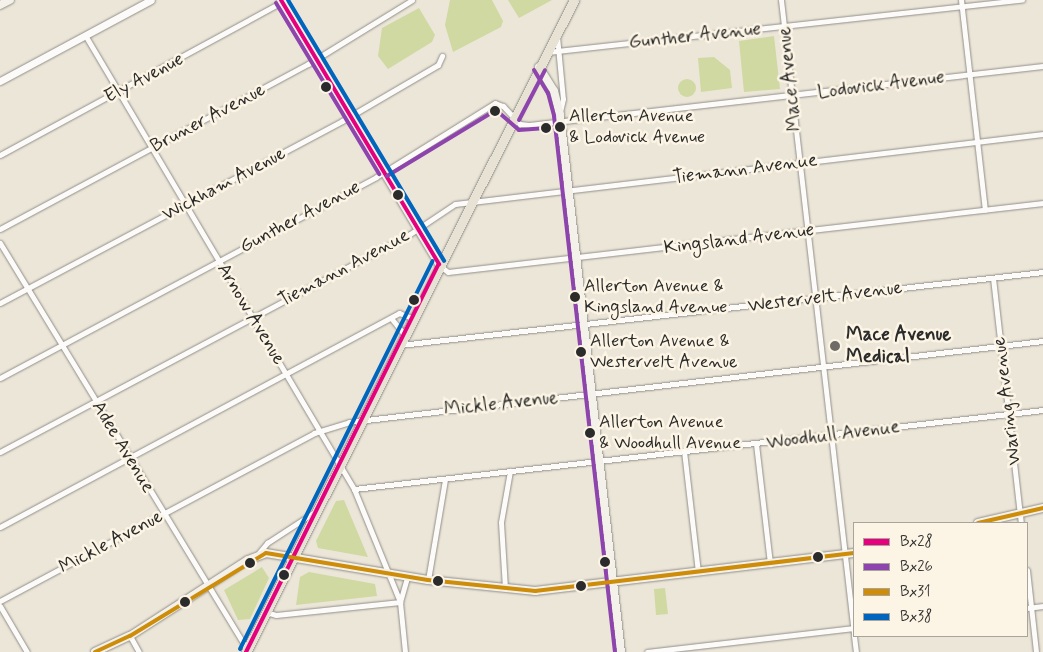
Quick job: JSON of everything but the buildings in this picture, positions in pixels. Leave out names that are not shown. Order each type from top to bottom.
[{"type":"main road","points":[[0,5],[10,0]]},
{"type":"main road","points":[[247,651],[470,201],[574,0]]},
{"type":"main road","points":[[283,1],[439,264]]},
{"type":"main road","points":[[539,66],[554,91],[560,118],[621,652]]},
{"type":"main road","points":[[982,522],[1043,508]]},
{"type":"main road","points":[[95,652],[130,636],[257,555],[294,557],[428,580],[536,591],[853,553]]},
{"type":"street","points":[[0,80],[150,0]]},
{"type":"street","name":"Bruner Avenue","points":[[0,229],[316,59],[412,0]]},
{"type":"street","name":"Mace Avenue","points":[[781,0],[853,620]]},
{"type":"street","points":[[961,0],[985,210]]},
{"type":"street","name":"Gunther Avenue","points":[[546,52],[1022,0]]},
{"type":"street","name":"Ely Avenue","points":[[0,155],[283,1]]},
{"type":"street","points":[[557,32],[564,99],[560,118]]},
{"type":"street","name":"Arnow Avenue","points":[[85,35],[354,489],[386,574],[400,602],[405,652]]},
{"type":"street","name":"Wickham Avenue","points":[[0,303],[350,116],[438,64],[442,56]]},
{"type":"street","name":"Lodovick Avenue","points":[[513,117],[524,125],[560,118],[791,95],[1043,66]]},
{"type":"street","name":"Gunther Avenue","points":[[0,378],[384,172],[495,103],[513,117]]},
{"type":"street","name":"Tiemann Avenue","points":[[0,452],[418,228],[455,204],[1043,134]]},
{"type":"street","name":"Kingsland Avenue","points":[[439,264],[448,272],[1043,204]]},
{"type":"street","name":"Adee Avenue","points":[[0,243],[247,651]]},
{"type":"street","name":"Westervelt Avenue","points":[[399,345],[583,326],[1043,272]]},
{"type":"street","name":"Waring Avenue","points":[[993,278],[1021,522]]},
{"type":"street","points":[[0,527],[399,313],[412,318]]},
{"type":"street","points":[[391,318],[404,334]]},
{"type":"street","name":"Mickle Avenue","points":[[0,601],[320,430],[361,420],[1043,341]]},
{"type":"street","name":"Woodhull Avenue","points":[[354,489],[1043,410]]},
{"type":"street","points":[[756,444],[770,564]]},
{"type":"street","points":[[684,451],[698,572]]},
{"type":"street","points":[[505,588],[501,522],[510,471]]},
{"type":"street","points":[[428,580],[445,479]]},
{"type":"street","points":[[257,555],[268,543],[316,511]]},
{"type":"street","name":"Arnow Avenue","points":[[400,602],[407,577]]},
{"type":"street","points":[[1028,589],[1036,652]]},
{"type":"street","points":[[266,612],[276,615],[400,602]]},
{"type":"street","points":[[0,606],[27,652]]},
{"type":"street","points":[[1029,608],[1043,606]]},
{"type":"street","points":[[647,652],[853,628]]},
{"type":"street","points":[[130,636],[139,652]]},
{"type":"street","name":"Mace Avenue","points":[[854,637],[856,652]]},
{"type":"green space","points":[[450,0],[492,0],[503,21],[501,27],[453,52],[445,25]]},
{"type":"green space","points":[[508,0],[552,0],[519,18]]},
{"type":"green space","points":[[419,8],[435,35],[432,42],[388,69],[378,56],[382,28]]},
{"type":"green space","points":[[774,36],[780,89],[744,92],[739,41]]},
{"type":"green space","points":[[714,57],[730,70],[732,88],[701,92],[698,58]]},
{"type":"green space","points":[[687,79],[693,82],[696,88],[693,94],[687,97],[681,94],[678,88],[681,82]]},
{"type":"green space","points":[[344,500],[368,557],[318,548],[316,541],[336,501]]},
{"type":"green space","points":[[262,567],[269,578],[250,619],[238,620],[224,590]]},
{"type":"green space","points":[[309,572],[375,584],[377,596],[296,605],[300,577]]},
{"type":"green space","points":[[665,588],[668,614],[656,615],[654,589]]},
{"type":"transit line","name":"Bx28","points":[[281,0],[439,264]]},
{"type":"transit line","name":"Bx38","points":[[288,0],[444,261]]},
{"type":"transit line","name":"Bx26","points":[[276,3],[379,174]]},
{"type":"transit line","name":"Bx26","points":[[534,70],[548,93],[554,116],[615,652]]},
{"type":"transit line","name":"Bx26","points":[[519,120],[545,70]]},
{"type":"transit line","name":"Bx26","points":[[387,176],[496,110],[519,130],[560,127]]},
{"type":"transit line","name":"Bx38","points":[[240,649],[433,261]]},
{"type":"transit line","name":"Bx28","points":[[246,652],[439,264]]},
{"type":"transit line","name":"Bx31","points":[[982,522],[1043,508]]},
{"type":"transit line","name":"Bx31","points":[[95,652],[130,636],[266,553],[428,580],[535,591],[853,553]]},
{"type":"place","name":"Allerton Avenue & Lodovick Avenue","points":[[560,127]]},
{"type":"place","name":"Allerton Avenue & Kingsland Avenue","points":[[575,297]]},
{"type":"place","name":"Mace Avenue Medical","points":[[835,346]]},
{"type":"place","name":"Allerton Avenue & Westervelt Avenue","points":[[581,352]]},
{"type":"place","name":"Allerton Avenue & Woodhull Avenue","points":[[590,433]]}]
